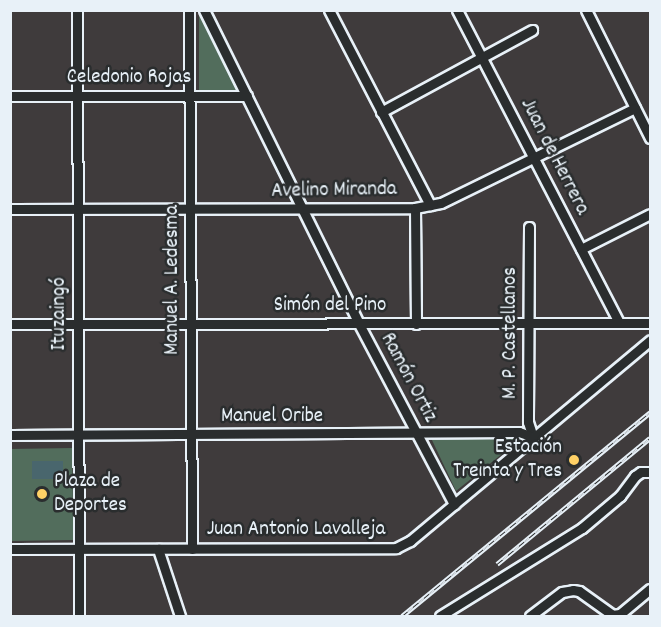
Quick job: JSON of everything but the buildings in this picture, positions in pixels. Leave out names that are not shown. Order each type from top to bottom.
[{"type":"street","name":"Ituzaingó","points":[[76,10],[79,616]]},
{"type":"street","name":"Manuel A. Ledesma","points":[[189,10],[192,549]]},
{"type":"street","name":"Ramón Ortiz","points":[[204,10],[359,324],[454,504]]},
{"type":"street","points":[[329,10],[430,205]]},
{"type":"street","name":"Juan de Herrera","points":[[457,10],[618,321]]},
{"type":"street","points":[[586,10],[651,138]]},
{"type":"street","points":[[381,112],[532,30]]},
{"type":"street","name":"Celedonio Rojas","points":[[10,96],[247,96]]},
{"type":"street","name":"Avelino Miranda","points":[[10,209],[415,208],[456,196],[635,108]]},
{"type":"street","points":[[415,208],[416,324]]},
{"type":"street","points":[[581,249],[651,214]]},
{"type":"street","name":"M. P. Castellanos","points":[[529,227],[528,422],[533,437]]},
{"type":"street","name":"Simón del Pino","points":[[10,324],[651,322]]},
{"type":"street","name":"Juan Antonio Lavalleja","points":[[10,549],[396,548],[410,541],[651,340]]},
{"type":"street","name":"Manuel Oribe","points":[[10,435],[519,432],[533,437]]},
{"type":"street","points":[[440,616],[582,528],[620,496],[635,476],[641,472],[651,472]]},
{"type":"street","points":[[158,549],[180,616]]},
{"type":"street","points":[[530,616],[562,591],[573,590],[613,616],[620,614],[651,589]]},
{"type":"green space","points":[[199,14],[240,92],[199,92]]},
{"type":"green space","points":[[431,438],[516,438],[517,442],[456,491]]},
{"type":"green space","name":"Plaza de Deportes","points":[[72,448],[74,540],[12,541],[10,449]]},
{"type":"water","points":[[32,461],[63,461],[63,479],[32,479]]},
{"type":"railway","points":[[402,616],[650,412]]},
{"type":"railway","points":[[497,564],[650,438]]},
{"type":"place","name":"Estación Treinta y Tres","points":[[574,460]]},
{"type":"place","name":"Plaza de Deportes","points":[[42,494]]}]
